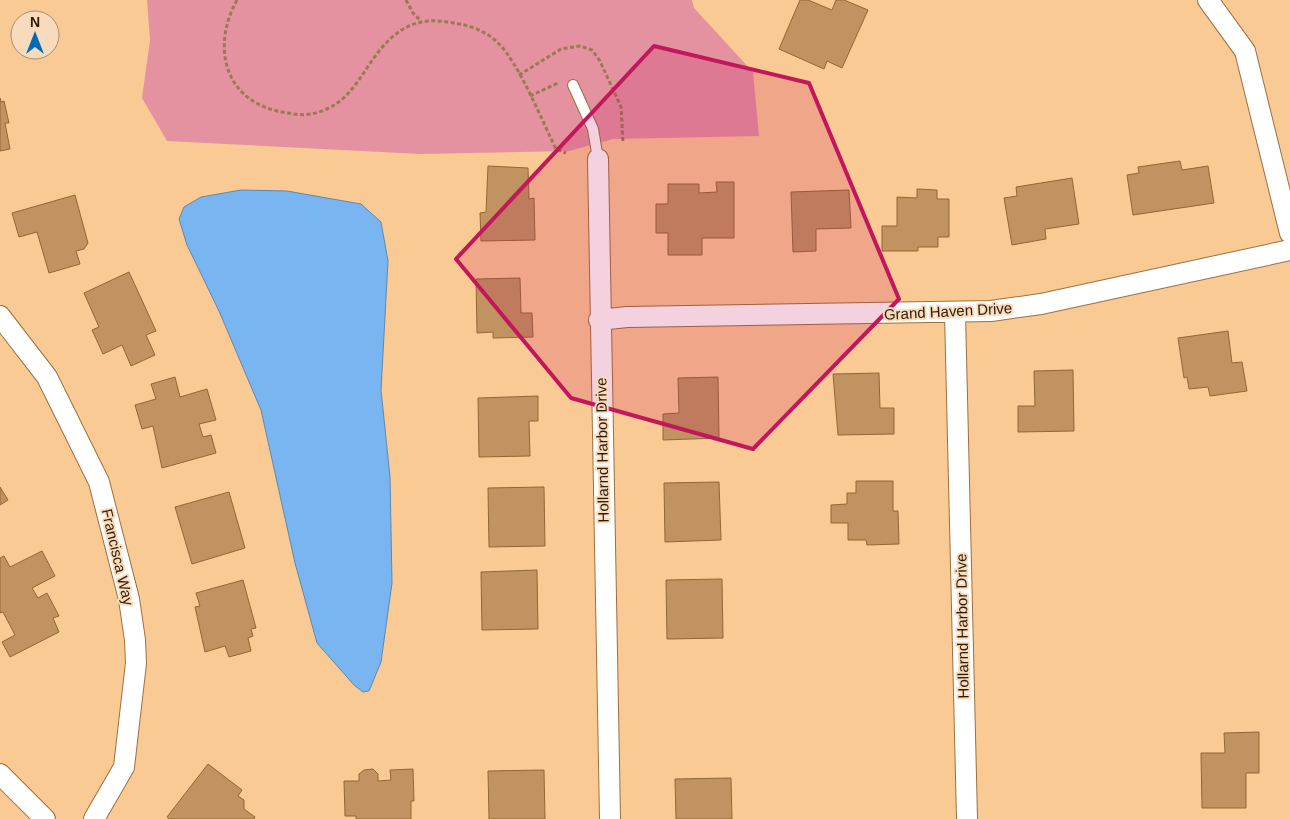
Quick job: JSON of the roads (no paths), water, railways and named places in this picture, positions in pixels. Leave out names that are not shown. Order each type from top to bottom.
[{"type":"street","points":[[1208,0],[1245,51],[1290,232]]},
{"type":"street","name":"Hollarnd Harbor Drive","points":[[598,158],[599,320],[610,819]]},
{"type":"street","name":"Grand Haven Drive","points":[[599,320],[627,317],[955,314],[991,311],[1040,304],[1290,250]]},
{"type":"street","name":"Hollarnd Harbor Drive","points":[[955,314],[967,819]]},
{"type":"street","name":"Francisca Way","points":[[0,316],[47,377],[99,482],[129,599],[135,640],[136,663],[124,767],[94,819]]},
{"type":"street","points":[[0,775],[45,819]]},
{"type":"lane","name":"Hollarnd Harbor Drive","points":[[573,85],[593,129],[598,158]]},
{"type":"water","points":[[241,190],[287,191],[361,204],[381,222],[388,261],[381,390],[390,477],[392,583],[381,662],[369,691],[363,692],[354,685],[317,643],[295,563],[261,410],[219,311],[187,245],[179,219],[184,207],[201,197]]}]
